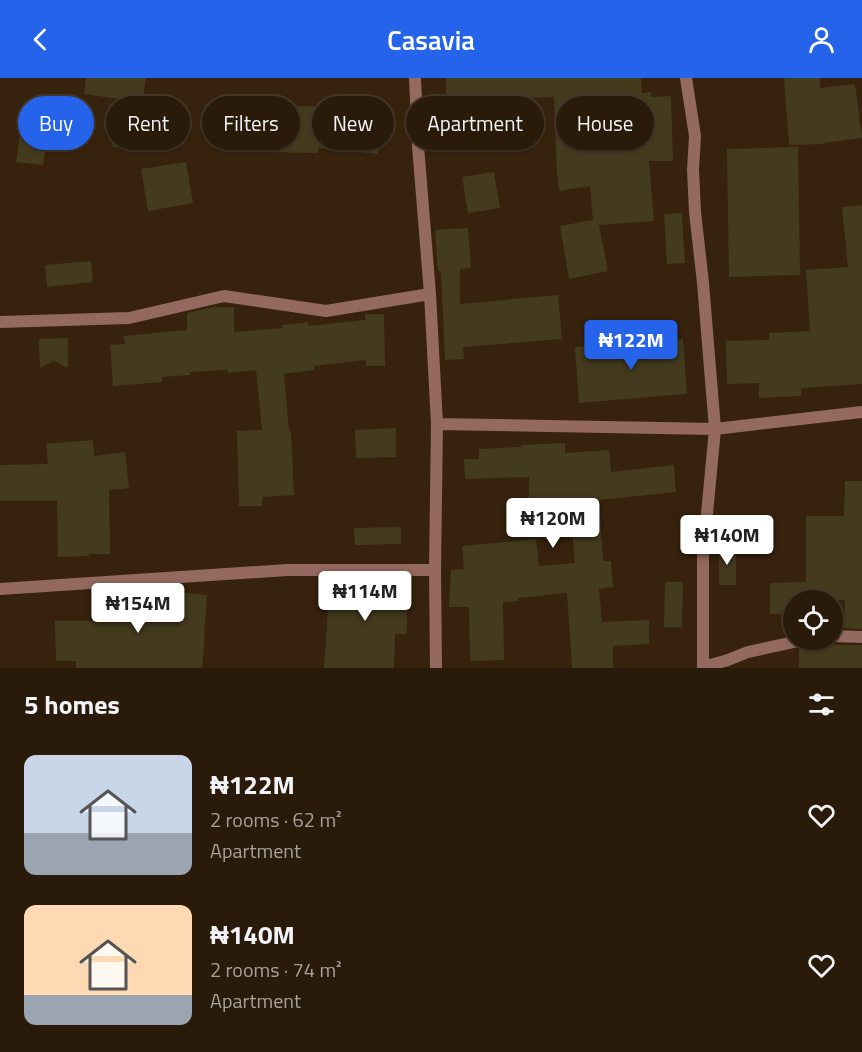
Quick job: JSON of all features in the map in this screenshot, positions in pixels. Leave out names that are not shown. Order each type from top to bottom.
[{"type":"street","points":[[416,78],[418,146],[438,424],[435,668]]},
{"type":"street","points":[[686,78],[695,136],[693,170],[695,212],[715,429],[703,556],[703,667],[748,652],[783,644]]},
{"type":"street","points":[[0,322],[129,318],[224,296],[326,311],[430,294]]},
{"type":"street","points":[[438,424],[715,429],[862,412]]},
{"type":"street","points":[[0,589],[287,570],[435,570]]},
{"type":"street","points":[[843,636],[862,637]]},
{"type":"building","points":[[86,78],[146,78],[144,96],[106,97],[84,94]]},
{"type":"building","points":[[446,78],[641,78],[642,93],[651,92],[651,96],[556,96],[556,149],[554,97],[446,96]]},
{"type":"building","points":[[784,78],[820,78],[820,88],[855,84],[862,138],[823,144],[789,145]]},
{"type":"building","points":[[671,96],[673,161],[649,161],[654,221],[599,225],[608,271],[569,279],[560,226],[593,220],[590,186],[559,191],[556,150],[654,150],[654,97]]},
{"type":"building","points":[[300,106],[312,106],[312,150],[318,150],[318,153],[264,152],[264,150],[300,150]]},
{"type":"building","points":[[798,147],[800,275],[729,277],[727,149]]},
{"type":"building","points":[[18,148],[45,150],[43,165],[16,162]]},
{"type":"building","points":[[338,150],[378,150],[378,154]]},
{"type":"building","points":[[186,162],[193,203],[148,211],[141,169]]},
{"type":"building","points":[[494,172],[500,208],[468,213],[462,177]]},
{"type":"building","points":[[862,205],[862,384],[801,388],[801,396],[759,398],[759,383],[727,384],[726,341],[769,340],[769,333],[810,331],[806,270],[848,267],[842,207]]},
{"type":"building","points":[[682,213],[685,263],[667,264],[664,214]]},
{"type":"building","points":[[468,228],[471,268],[460,269],[460,304],[558,295],[562,339],[463,347],[464,359],[445,360],[441,271],[438,271],[435,230]]},
{"type":"building","points":[[91,261],[93,282],[47,287],[45,265]]},
{"type":"building","points":[[213,307],[234,307],[234,332],[282,328],[282,325],[308,322],[309,326],[365,320],[365,314],[384,314],[385,366],[366,366],[366,360],[314,366],[314,370],[284,374],[289,431],[291,431],[294,495],[262,497],[262,506],[239,506],[237,431],[262,430],[256,370],[228,373],[227,370],[190,372],[190,375],[162,377],[162,382],[113,386],[110,345],[125,344],[124,336],[187,330],[187,313]]},
{"type":"building","points":[[68,338],[68,368],[54,361],[40,368],[39,339]]},
{"type":"building","points":[[683,339],[687,394],[579,403],[575,347]]},
{"type":"building","points":[[396,428],[396,457],[356,458],[355,430]]},
{"type":"building","points":[[93,440],[94,456],[125,452],[129,488],[109,490],[110,554],[58,557],[57,501],[0,501],[0,465],[48,464],[46,444]]},
{"type":"building","points":[[565,443],[565,453],[609,450],[611,472],[674,465],[676,492],[599,500],[603,561],[611,561],[613,587],[599,589],[602,622],[649,620],[649,644],[613,646],[613,668],[572,668],[567,593],[518,598],[518,601],[503,602],[504,660],[470,661],[469,607],[449,607],[451,570],[464,569],[462,546],[536,539],[539,566],[575,563],[571,521],[528,520],[529,477],[465,479],[464,459],[479,459],[479,449]]},
{"type":"building","points":[[845,481],[862,481],[862,629],[844,628],[843,590],[783,590],[783,614],[770,614],[770,583],[806,582],[806,516],[844,516]]},
{"type":"building","points":[[401,527],[401,544],[355,545],[354,528]]},
{"type":"building","points":[[719,547],[736,547],[736,585],[719,585]]},
{"type":"building","points":[[406,578],[407,634],[395,634],[394,668],[324,668],[330,580]]},
{"type":"building","points":[[665,582],[683,582],[682,627],[664,627]]},
{"type":"building","points":[[153,590],[207,595],[202,668],[76,668],[76,661],[56,661],[55,621],[97,621],[99,599],[152,603]]},
{"type":"building","points":[[843,645],[862,645],[862,668],[799,668],[799,650],[843,650]]}]
